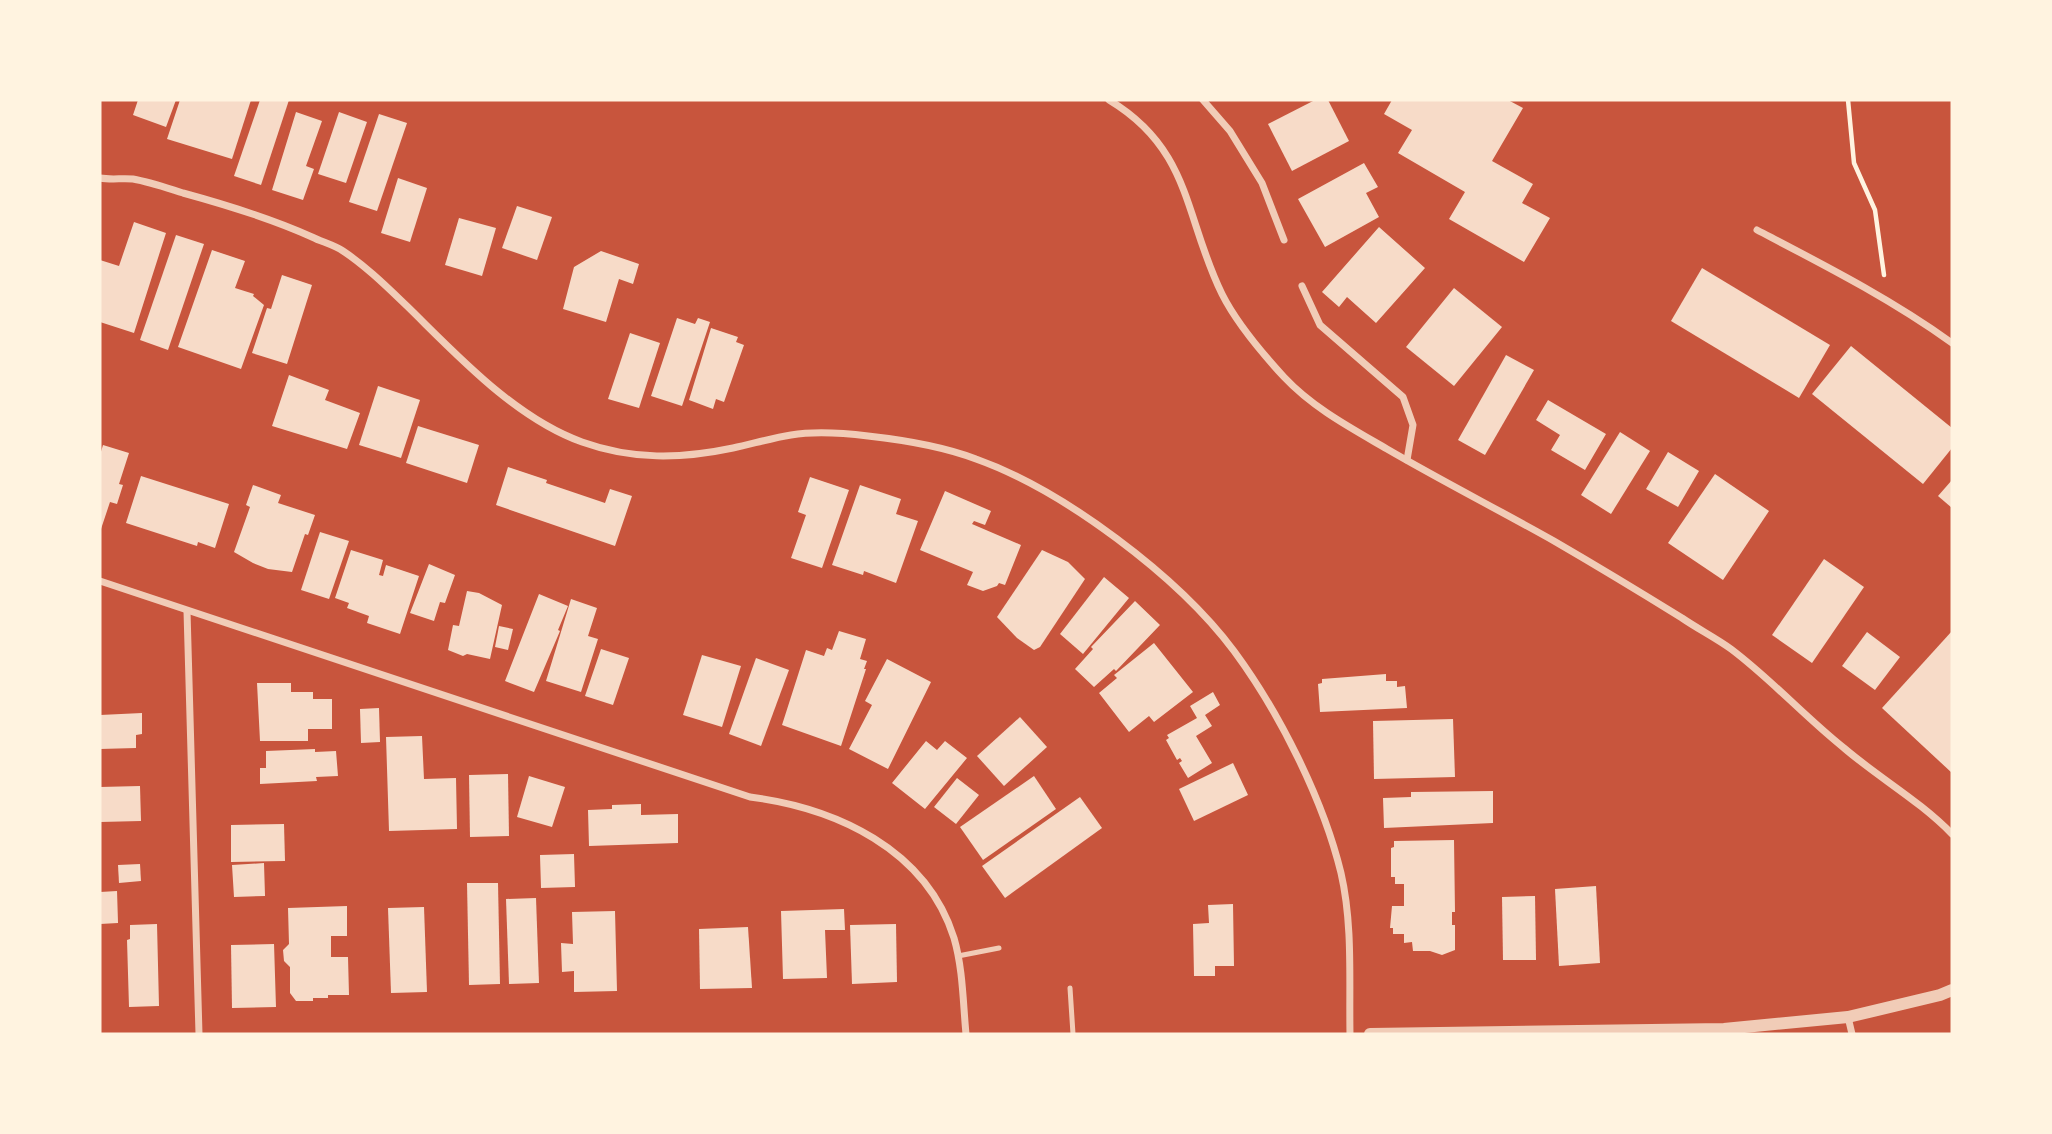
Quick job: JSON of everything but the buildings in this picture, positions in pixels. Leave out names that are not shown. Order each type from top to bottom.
[{"type":"street","points":[[1109,100],[1122,103],[1150,131],[1180,178],[1212,271],[1239,322],[1285,378],[1325,414],[1554,541],[1731,649],[1844,748],[1938,820],[1952,834]]},
{"type":"street","points":[[1203,100],[1230,131],[1262,184],[1284,240]]},
{"type":"street","points":[[100,178],[132,179],[229,205],[341,250],[379,279],[459,356],[520,408],[557,431],[609,451],[636,456],[690,456],[793,435],[822,433],[868,436],[931,446],[979,460],[1027,481],[1072,507],[1130,551],[1195,607],[1232,649],[1264,695],[1311,788],[1340,871],[1350,960],[1350,1034]]},
{"type":"street","points":[[1757,230],[1890,301],[1952,344]]},
{"type":"street","points":[[1302,286],[1320,325],[1403,397],[1413,425],[1406,460]]},
{"type":"street","points":[[100,581],[750,797],[772,800],[818,813],[854,827],[886,845],[909,863],[929,887],[944,912],[958,956],[966,1034]]},
{"type":"street","points":[[187,611],[198,1034]]},
{"type":"street","points":[[1370,1034],[1724,1028],[1848,1017],[1952,990]]},
{"type":"street","points":[[1848,1017],[1852,1034]]},
{"type":"lane","points":[[958,956],[999,948]]},
{"type":"lane","points":[[1070,988],[1073,1034]]},
{"type":"path","points":[[1848,100],[1854,163],[1875,211],[1880,256],[1890,301]]}]
